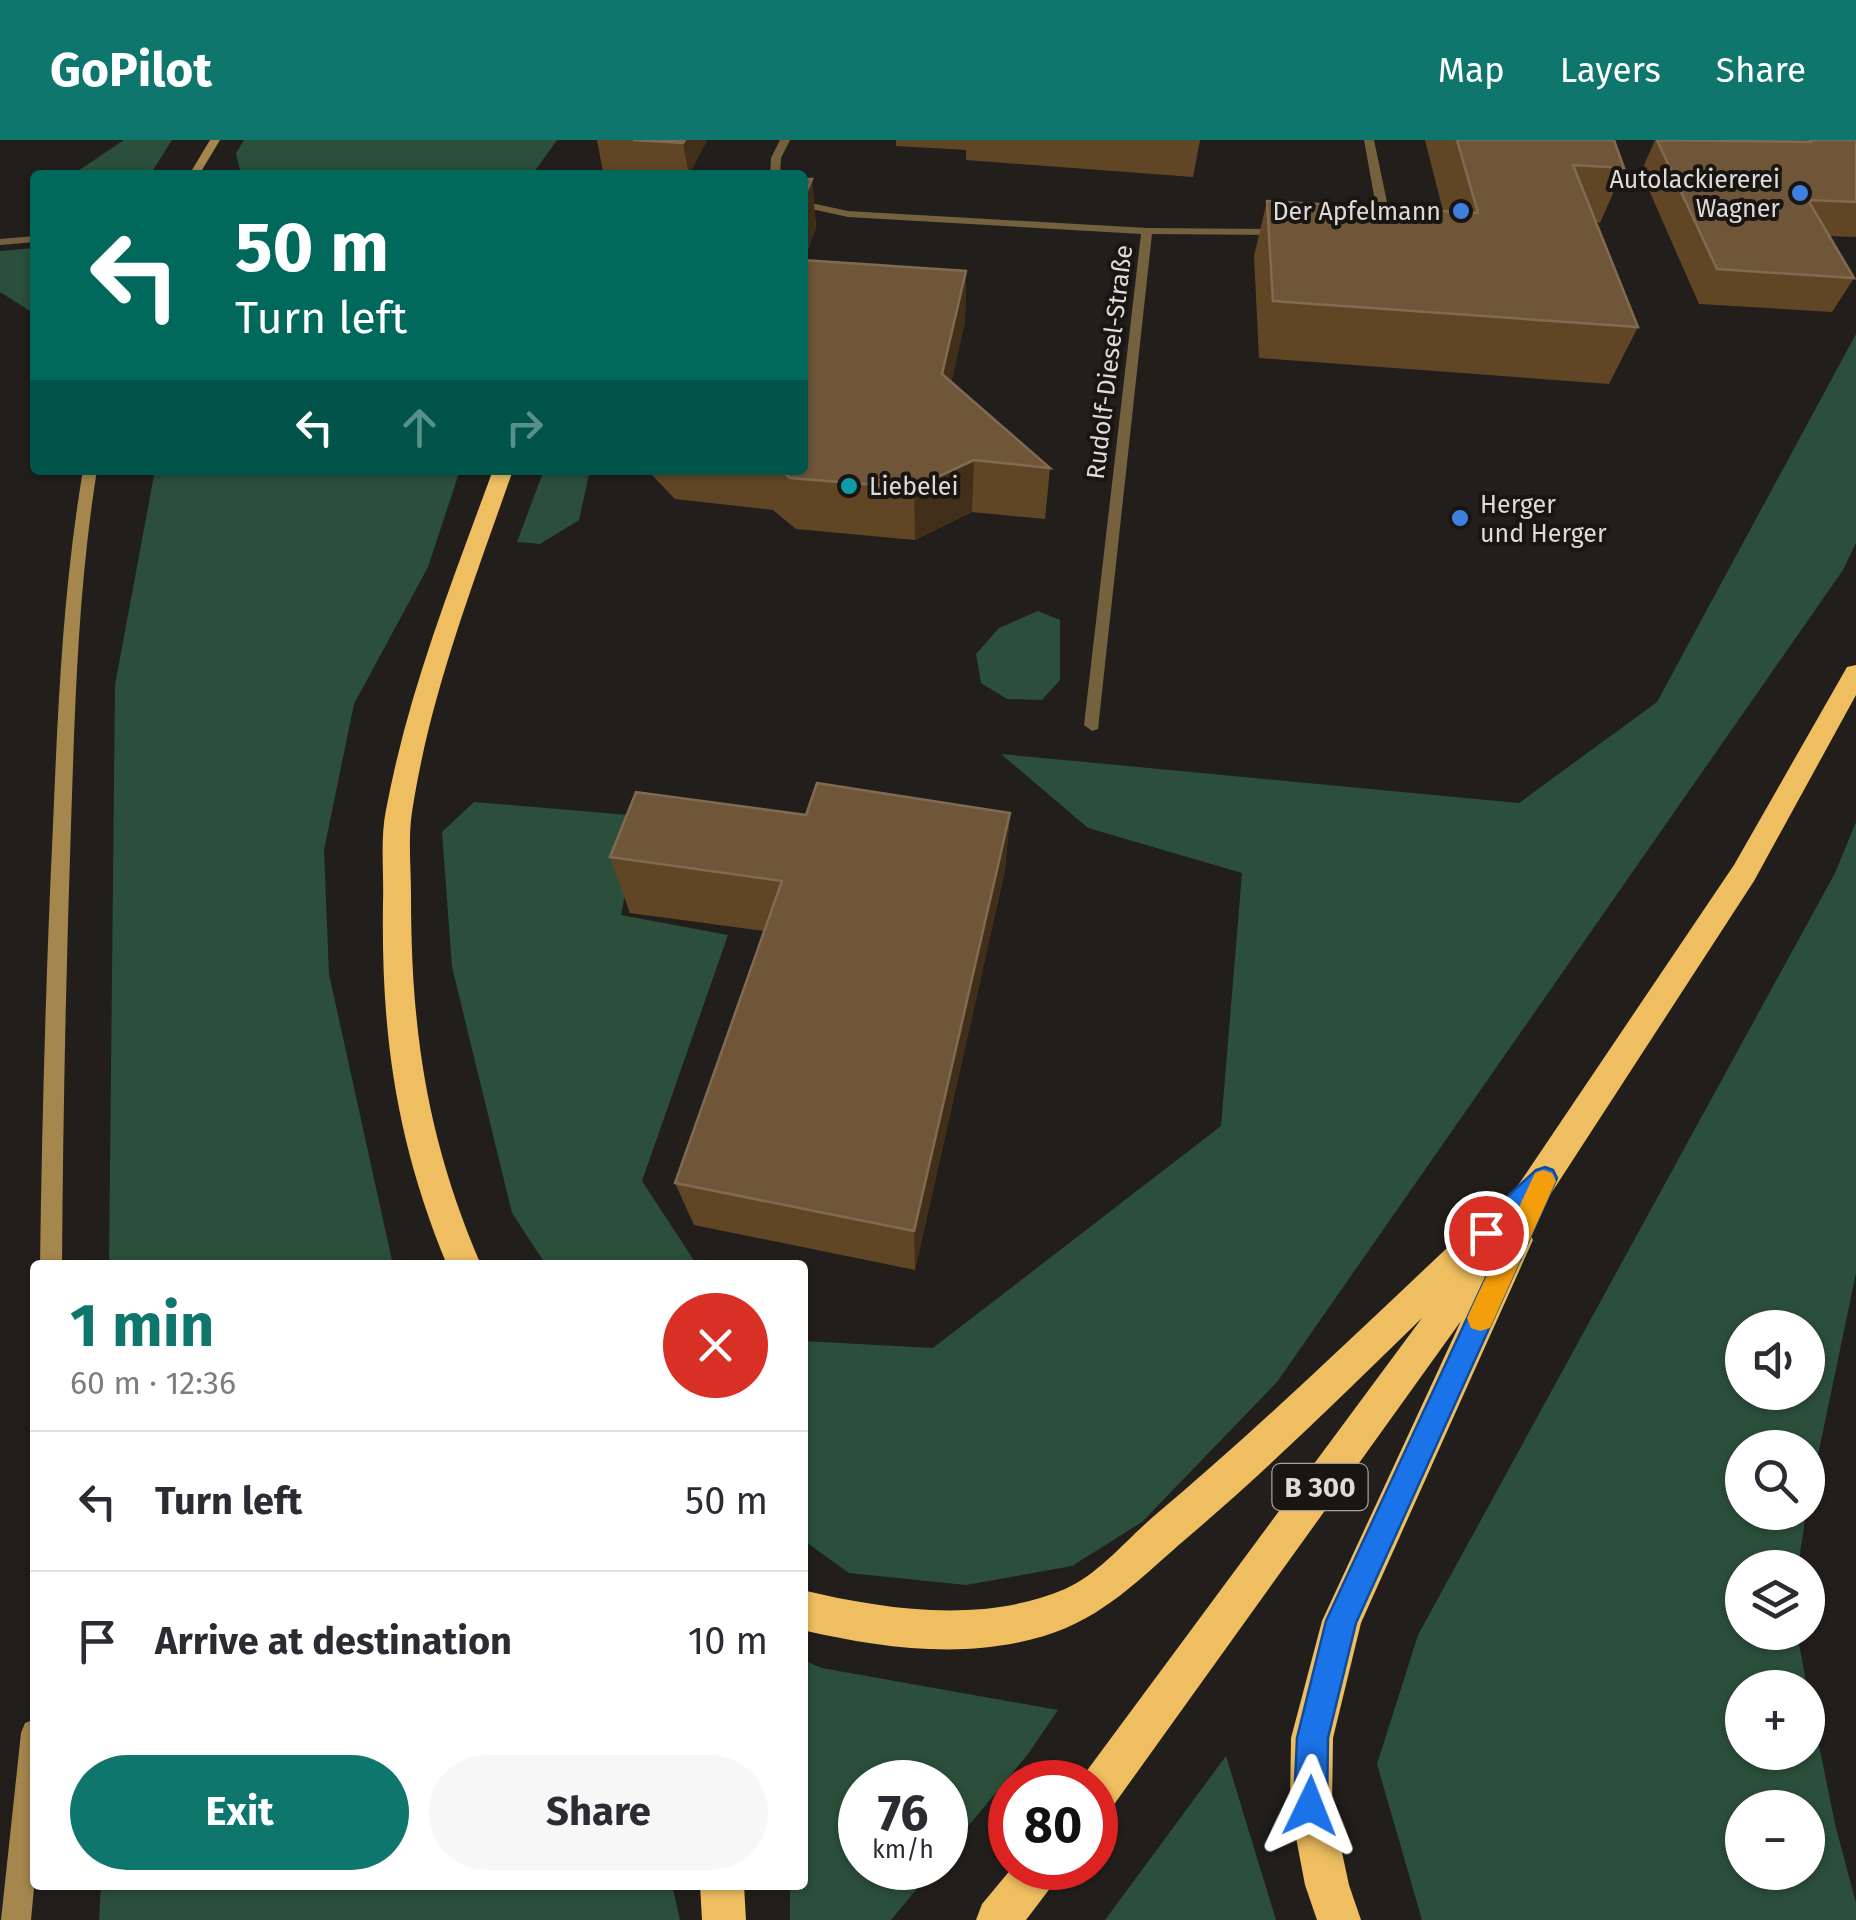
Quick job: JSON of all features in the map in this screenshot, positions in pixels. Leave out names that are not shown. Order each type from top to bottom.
[{"type":"highway","points":[[462,1260],[437,1201],[408,1089],[397,952],[398,815],[428,680],[501,475]]},
{"type":"highway","name":"B 300","points":[[1118,1763],[1545,1178],[1744,873],[1856,674]]},
{"type":"highway","points":[[808,1611],[870,1626],[936,1630],[1010,1625],[1080,1603],[1196,1506],[1545,1178]]},
{"type":"highway","points":[[1340,1920],[1310,1806],[1312,1738],[1342,1621],[1545,1178]]},
{"type":"highway","points":[[722,1890],[724,1920]]},
{"type":"highway","points":[[998,1920],[1021,1890]]},
{"type":"main road","points":[[197,170],[215,140]]},
{"type":"main road","points":[[51,1260],[53,1039],[66,704],[82,511],[89,475]]},
{"type":"main road","points":[[16,1920],[30,1781]]},
{"type":"street","points":[[775,170],[776,158],[786,140]]},
{"type":"street","points":[[1343,226],[1366,216],[1381,202],[1368,140]]},
{"type":"street","name":"Rudolf-Diesel-Straße","points":[[808,205],[848,214],[1147,231],[1136,301],[1092,724]]},
{"type":"street","points":[[1147,231],[1295,232]]},
{"type":"street","points":[[0,242],[30,239]]},
{"type":"green space","points":[[124,140],[172,140],[153,170],[79,170]]},
{"type":"green space","points":[[244,140],[557,140],[536,170],[240,170],[236,153]]},
{"type":"green space","points":[[30,248],[30,311],[0,292],[0,251]]},
{"type":"green space","points":[[1856,334],[1856,543],[1843,570],[1277,1382],[1142,1522],[1072,1566],[966,1585],[849,1573],[808,1544],[808,1341],[933,1348],[1221,1126],[1242,873],[1088,828],[1001,754],[1519,803],[1657,702]]},
{"type":"green space","points":[[154,475],[458,475],[428,567],[354,704],[324,850],[329,974],[392,1260],[109,1260],[115,685]]},
{"type":"green space","points":[[542,475],[589,475],[579,520],[540,544],[517,542]]},
{"type":"green space","points":[[1038,611],[1060,620],[1060,680],[1042,700],[1007,699],[981,683],[976,654],[999,628]]},
{"type":"green space","points":[[474,802],[640,816],[621,915],[728,935],[642,1181],[694,1260],[543,1260],[512,1213],[452,967],[442,832]]},
{"type":"green space","points":[[1856,822],[1856,1273],[1823,1430],[1725,1430],[1725,1530],[1803,1530],[1801,1550],[1725,1550],[1725,1650],[1800,1650],[1804,1670],[1725,1670],[1725,1770],[1824,1770],[1856,1903],[1856,1920],[1422,1920],[1377,1764],[1418,1635],[1835,873]]},
{"type":"green space","points":[[808,1662],[822,1668],[1058,1710],[1023,1760],[988,1760],[988,1802],[968,1826],[968,1760],[838,1760],[838,1890],[916,1890],[891,1920],[790,1920],[790,1890],[808,1890]]},
{"type":"green space","points":[[1226,1756],[1276,1920],[1105,1920]]},
{"type":"green space","points":[[101,1890],[673,1890],[680,1920],[99,1920]]},
{"type":"building","points":[[633,140],[685,140],[683,143]]},
{"type":"building","points":[[1457,140],[1614,140],[1624,168],[1573,165],[1638,327],[1273,301],[1267,201],[1478,213]]},
{"type":"building","points":[[1657,140],[1856,140],[1856,202],[1808,200],[1854,278],[1717,269]]},
{"type":"building","points":[[808,260],[966,271],[942,374],[1050,468],[974,460],[914,488],[787,475],[808,475]]},
{"type":"building","points":[[817,783],[1010,813],[914,1231],[675,1183],[782,881],[610,857],[636,792],[806,815]]},
{"type":"slow traffic","points":[[1480,1318],[1543,1181]]},
{"type":"place","name":"Autolackiererei Wagner","points":[[1800,193]]},
{"type":"place","name":"Der Apfelmann","points":[[1461,211]]},
{"type":"place","name":"Liebelei","points":[[849,486]]},
{"type":"place","name":"Herger und Herger","points":[[1460,518]]},
{"type":"route","points":[[1310,1806],[1312,1738],[1342,1621],[1545,1178],[1486,1233]]}]
